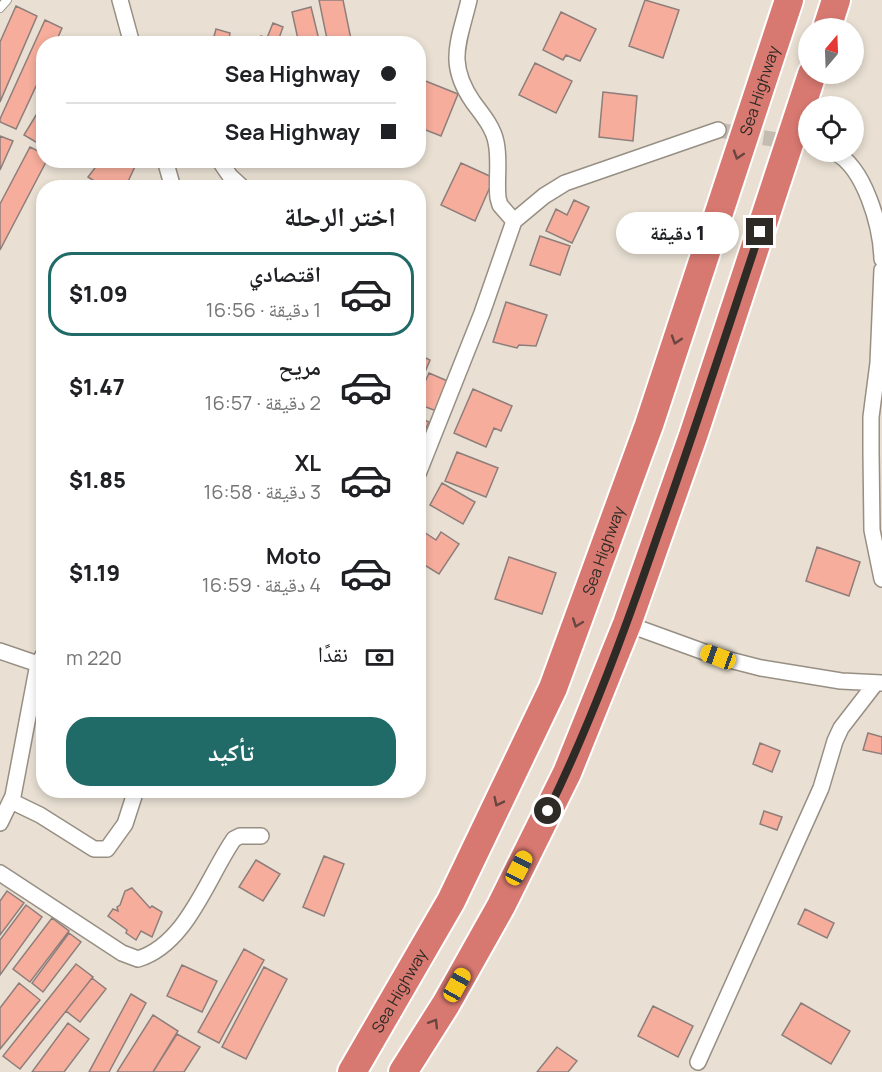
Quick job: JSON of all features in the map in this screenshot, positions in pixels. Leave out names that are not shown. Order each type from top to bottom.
[{"type":"highway","name":"Sea Highway","points":[[352,1072],[451,901],[553,688],[649,425],[789,0]]},
{"type":"highway","points":[[830,18],[836,0]]},
{"type":"highway","points":[[403,1072],[446,1004],[501,906],[567,773],[627,624],[693,436],[809,84]]},
{"type":"street","points":[[120,0],[130,36]]},
{"type":"street","points":[[469,0],[458,50],[456,65],[458,77],[494,134],[498,198],[500,205],[514,221]]},
{"type":"street","points":[[426,454],[482,313],[514,221],[544,196],[565,183],[718,130]]},
{"type":"street","points":[[847,162],[868,195],[879,225],[882,259]]},
{"type":"street","points":[[224,168],[234,180]]},
{"type":"street","points":[[882,270],[878,363],[871,417],[872,530],[882,579]]},
{"type":"street","points":[[627,624],[718,657],[761,668],[831,680],[879,684]]},
{"type":"street","points":[[0,651],[36,658]]},
{"type":"street","points":[[0,823],[11,801],[36,683]]},
{"type":"street","points":[[698,1062],[821,788],[835,741],[847,719],[879,684]]},
{"type":"street","points":[[11,801],[40,815],[94,849],[107,849],[125,824],[133,798]]},
{"type":"street","points":[[0,873],[122,953],[138,959],[161,949],[178,930],[204,893],[234,839],[240,836],[261,836]]},
{"type":"lane","points":[[0,8],[7,0]]},
{"type":"building","points":[[319,0],[343,0],[350,36],[326,36]]},
{"type":"building","points":[[645,0],[679,10],[663,58],[629,46]]},
{"type":"building","points":[[16,6],[37,16],[0,102],[0,42]]},
{"type":"building","points":[[311,7],[318,36],[297,36],[292,12]]},
{"type":"building","points":[[561,12],[596,29],[580,61],[566,55],[563,60],[543,50]]},
{"type":"building","points":[[45,20],[62,28],[58,36],[38,36]]},
{"type":"building","points":[[273,23],[283,27],[280,36],[268,36]]},
{"type":"building","points":[[216,29],[230,33],[229,36],[214,36]]},
{"type":"building","points":[[36,40],[36,86],[16,129],[0,122]]},
{"type":"building","points":[[535,63],[572,81],[556,113],[519,95]]},
{"type":"building","points":[[426,81],[458,94],[441,136],[426,130]]},
{"type":"building","points":[[603,92],[637,96],[633,141],[599,137]]},
{"type":"building","points":[[36,115],[36,142],[24,135]]},
{"type":"building","points":[[0,136],[13,141],[0,170]]},
{"type":"building","points":[[30,147],[36,150],[36,168],[43,168],[0,250],[0,204]]},
{"type":"building","points":[[461,163],[494,178],[475,221],[441,205]]},
{"type":"building","points":[[95,168],[134,168],[129,180],[93,180],[88,177]]},
{"type":"building","points":[[574,200],[589,207],[572,243],[546,231],[556,209],[567,215]]},
{"type":"building","points":[[540,236],[570,246],[560,275],[530,265]]},
{"type":"building","points":[[506,302],[547,315],[536,346],[519,345],[517,348],[493,342]]},
{"type":"building","points":[[426,358],[430,360],[426,370]]},
{"type":"building","points":[[429,373],[452,383],[439,412],[426,407],[426,380]]},
{"type":"building","points":[[473,389],[512,406],[501,431],[494,428],[486,447],[454,433]]},
{"type":"building","points":[[457,452],[498,468],[486,497],[445,481]]},
{"type":"building","points":[[442,483],[475,502],[463,524],[430,505]]},
{"type":"building","points":[[441,532],[459,544],[439,574],[426,566],[426,533],[436,540]]},
{"type":"building","points":[[817,547],[860,562],[849,596],[806,581]]},
{"type":"building","points":[[509,557],[556,573],[542,614],[495,599]]},
{"type":"building","points":[[868,733],[882,737],[882,754],[863,750]]},
{"type":"building","points":[[760,743],[780,751],[772,772],[753,764]]},
{"type":"building","points":[[764,811],[782,817],[777,830],[760,824]]},
{"type":"building","points":[[324,856],[344,864],[324,916],[303,907]]},
{"type":"building","points":[[256,860],[280,874],[263,901],[239,887]]},
{"type":"building","points":[[132,888],[150,908],[152,906],[162,912],[152,937],[141,931],[136,940],[108,916],[113,909],[118,911],[117,907],[125,891]]},
{"type":"building","points":[[7,891],[24,903],[0,935],[0,901]]},
{"type":"building","points":[[26,905],[42,917],[0,975],[0,940]]},
{"type":"building","points":[[805,909],[834,923],[827,938],[798,924]]},
{"type":"building","points":[[52,918],[69,931],[30,982],[13,969]]},
{"type":"building","points":[[69,933],[81,942],[43,992],[32,983]]},
{"type":"building","points":[[244,949],[264,960],[219,1043],[198,1032]]},
{"type":"building","points":[[76,964],[93,977],[20,1069],[3,1056]]},
{"type":"building","points":[[182,965],[217,981],[202,1012],[167,996]]},
{"type":"building","points":[[264,967],[287,979],[246,1059],[222,1047]]},
{"type":"building","points":[[92,978],[106,989],[80,1022],[66,1011]]},
{"type":"building","points":[[19,983],[40,1000],[0,1049],[0,1008]]},
{"type":"building","points":[[131,994],[146,1003],[109,1072],[89,1072]]},
{"type":"building","points":[[801,1003],[850,1031],[831,1064],[782,1035]]},
{"type":"building","points":[[653,1006],[693,1026],[678,1057],[638,1036]]},
{"type":"building","points":[[153,1015],[178,1031],[153,1072],[117,1072]]},
{"type":"building","points":[[68,1023],[89,1039],[64,1072],[32,1072]]},
{"type":"building","points":[[177,1034],[200,1047],[184,1072],[153,1072]]},
{"type":"building","points":[[557,1047],[577,1061],[568,1072],[537,1072]]},
{"type":"tunnel","points":[[718,130],[798,143]]},
{"type":"route","points":[[548,811],[567,773],[627,624],[693,436],[760,232]]}]
